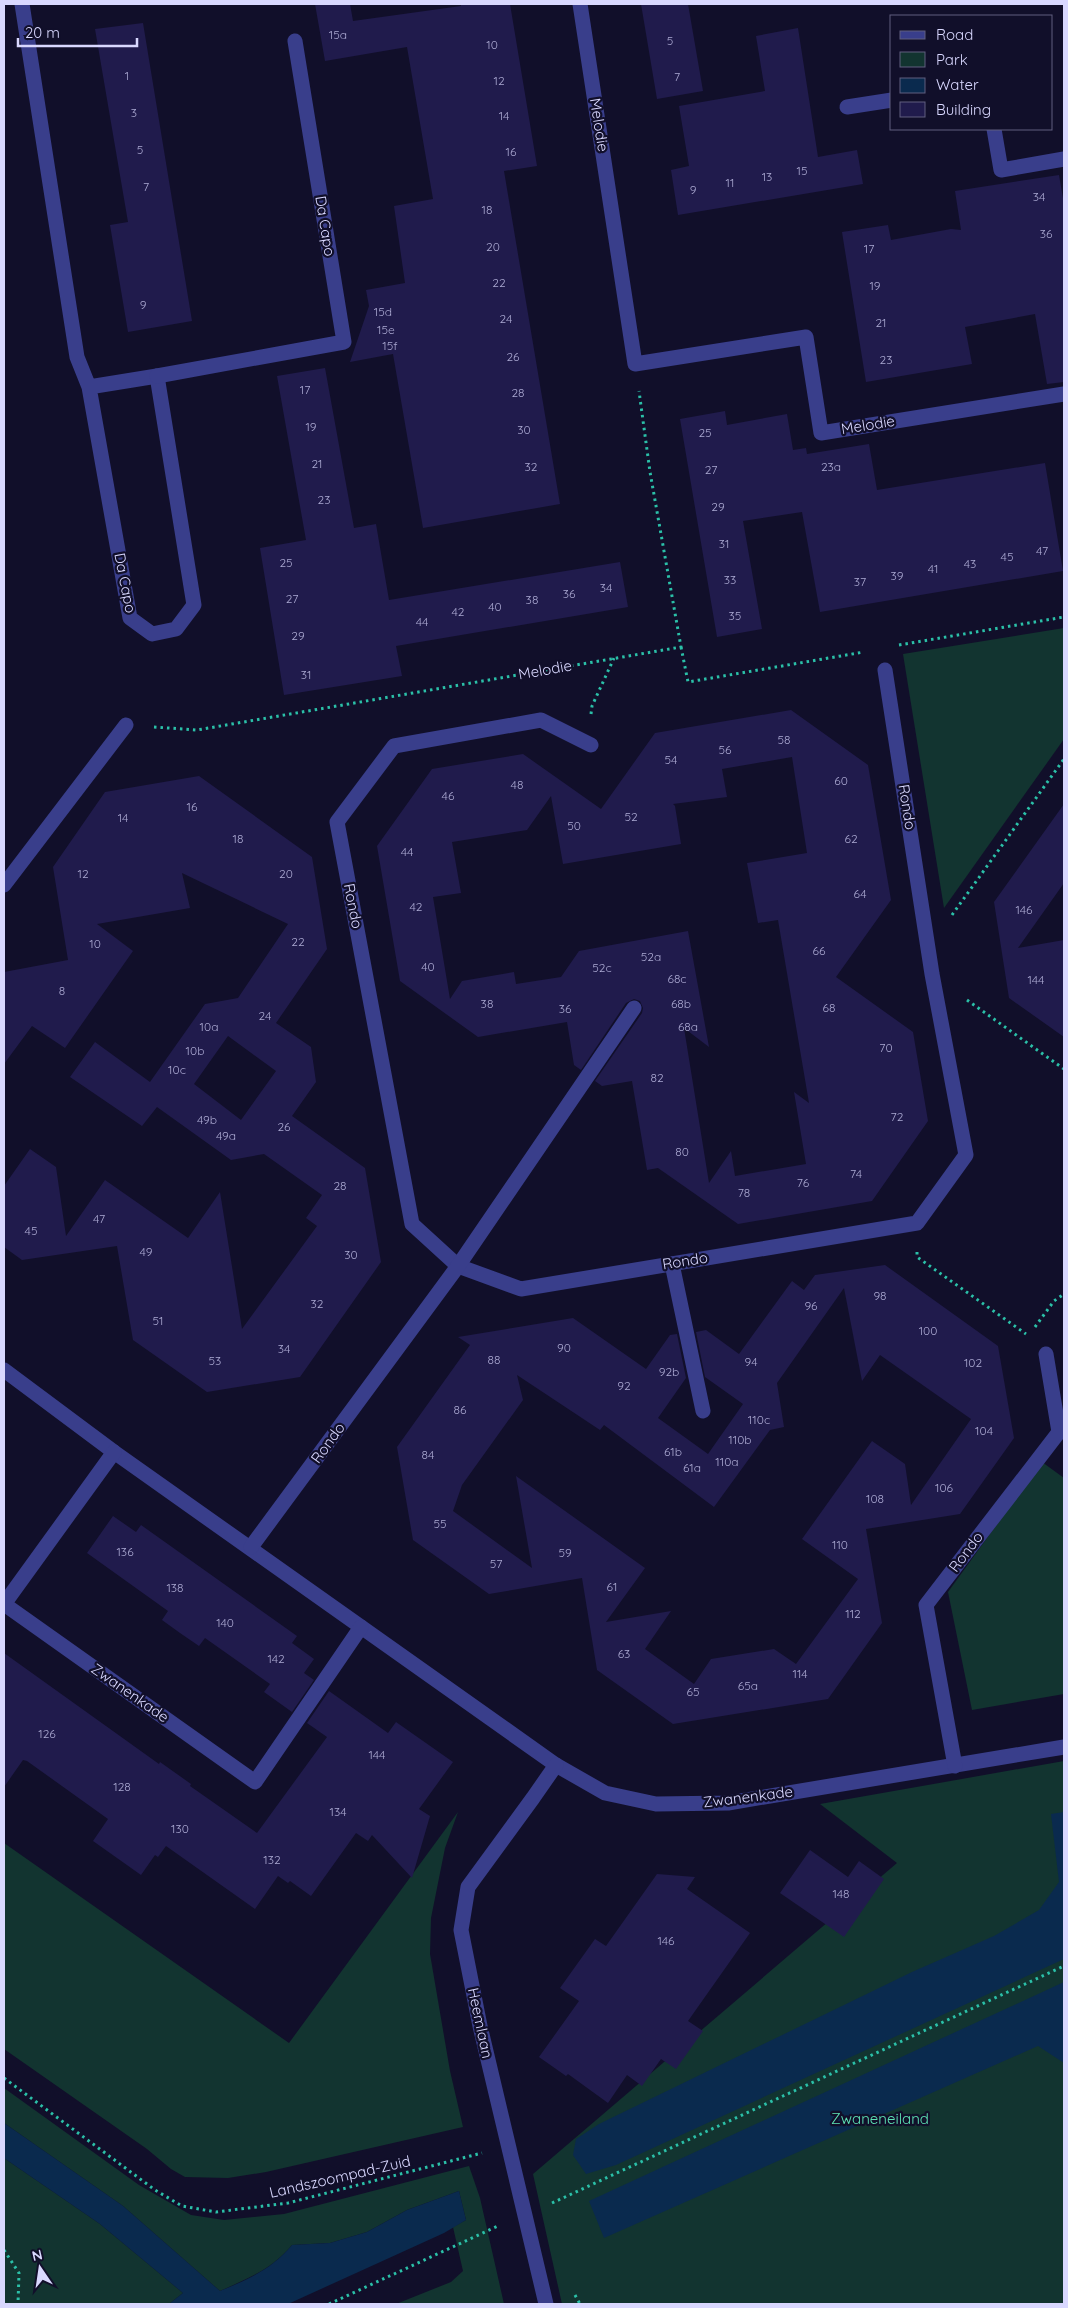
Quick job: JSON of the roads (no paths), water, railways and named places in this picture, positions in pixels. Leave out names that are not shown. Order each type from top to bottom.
[{"type":"street","name":"Da Capo","points":[[22,4],[76,357],[89,387],[130,618],[152,634],[176,630],[194,605],[157,376]]},
{"type":"street","name":"Melodie","points":[[580,4],[635,364],[806,337],[821,433],[1064,394]]},
{"type":"street","name":"Da Capo","points":[[89,387],[344,342],[295,41]]},
{"type":"street","points":[[847,107],[890,100]]},
{"type":"street","points":[[994,130],[1001,170],[1064,159]]},
{"type":"street","name":"Rondo","points":[[591,745],[541,720],[394,746],[337,822],[412,1224],[458,1266],[520,1289],[917,1223],[966,1155],[932,974],[885,670]]},
{"type":"street","points":[[4,885],[126,724]]},
{"type":"street","points":[[458,1266],[634,1008]]},
{"type":"street","points":[[672,1264],[703,1411]]},
{"type":"street","name":"Rondo","points":[[251,1547],[458,1266]]},
{"type":"street","name":"Rondo","points":[[956,1766],[926,1605],[1059,1432],[1046,1354]]},
{"type":"street","name":"Zwanenkade","points":[[4,1370],[114,1452],[251,1547],[361,1628],[556,1764],[605,1793],[656,1804],[728,1803],[1064,1747]]},
{"type":"street","name":"Zwanenkade","points":[[114,1452],[4,1604],[255,1782],[361,1628]]},
{"type":"street","name":"Heemlaan","points":[[546,2304],[480,2026],[461,1930],[468,1887],[534,1798],[556,1764]]},
{"type":"water","points":[[1064,1812],[1064,1959],[616,2165],[586,2174],[573,2155],[576,2139],[599,2124],[912,1972],[994,1936],[1039,1910],[1059,1882],[1051,1814]]},
{"type":"water","points":[[1064,1982],[1064,2063],[1038,2046],[604,2238],[589,2201]]},
{"type":"water","points":[[4,2123],[123,2206],[220,2291],[268,2267],[292,2245],[330,2243],[367,2232],[407,2210],[459,2191],[466,2220],[444,2233],[288,2304],[169,2304],[183,2293],[100,2224],[4,2158]]},
{"type":"park label","name":"Zwaneneiland","points":[[880,2119]]}]
